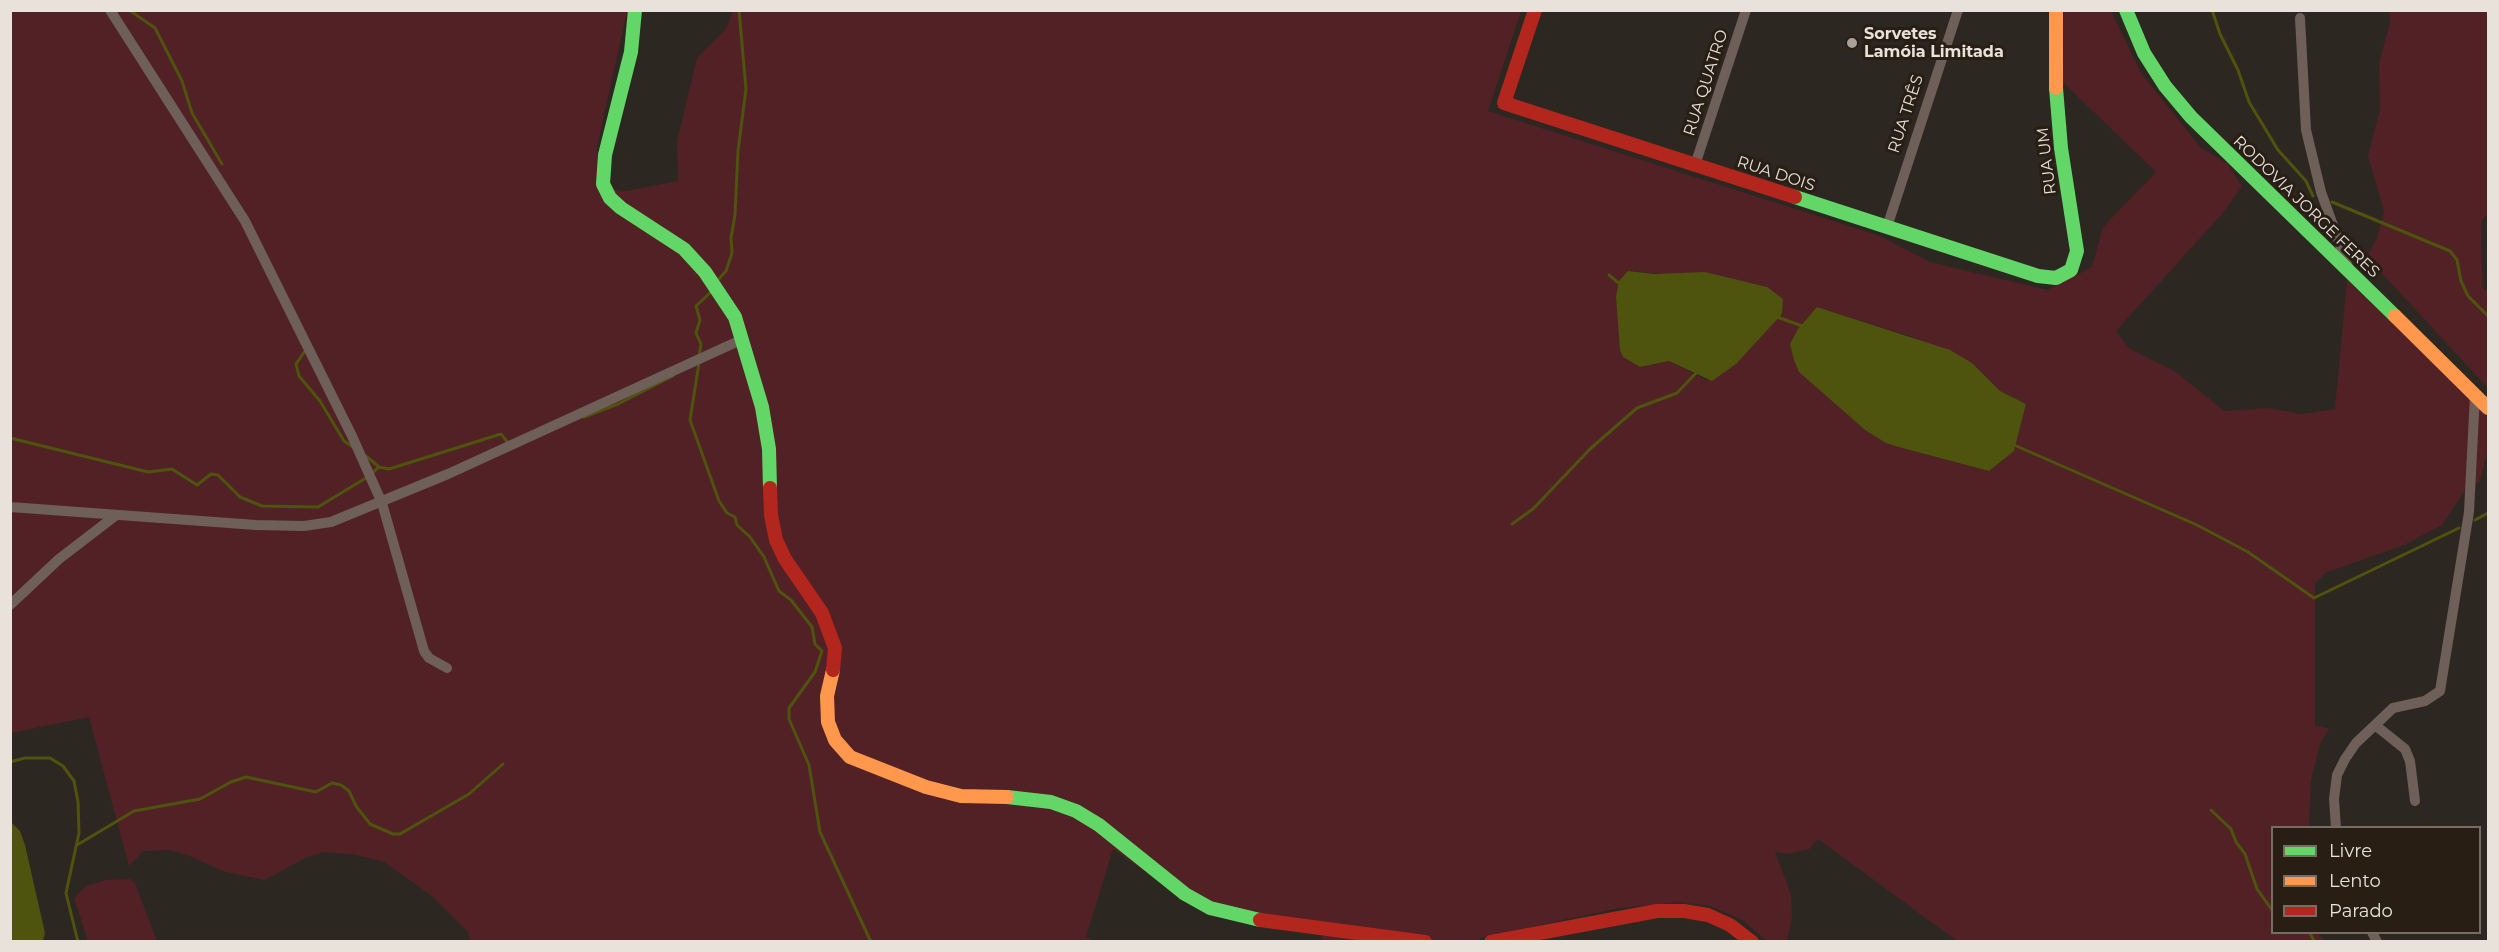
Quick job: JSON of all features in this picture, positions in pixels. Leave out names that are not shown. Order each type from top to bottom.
[{"type":"street","points":[[110,10],[245,221],[324,379],[382,503],[419,640],[429,658],[447,668]]},
{"type":"street","points":[[635,10],[631,52],[605,155],[603,184],[610,198],[621,208],[663,233],[705,272],[735,317],[762,407],[769,449],[771,515],[776,540],[831,631],[835,648],[834,666],[827,696],[828,722],[835,740],[850,757],[926,787],[961,796],[1026,798],[1051,802],[1076,811],[1099,825],[1185,894],[1210,908],[1266,922],[1425,942]]},
{"type":"street","name":"RUA DOIS","points":[[1535,10],[1504,103],[2038,276]]},
{"type":"street","name":"RUA QUATRO","points":[[1695,165],[1746,10]]},
{"type":"street","name":"RUA TRÊS","points":[[1887,227],[1958,10]]},
{"type":"street","name":"RUA UM","points":[[2038,276],[2063,276],[2071,270],[2078,251],[2061,148],[2055,76],[2055,10]]},
{"type":"street","name":"RODOVIA JORGE FERES","points":[[2126,10],[2144,53],[2165,86],[2191,117],[2488,408]]},
{"type":"street","points":[[2300,18],[2306,130],[2321,192],[2350,273]]},
{"type":"street","points":[[10,507],[115,516],[304,526],[331,522],[382,503],[743,339]]},
{"type":"street","points":[[2336,826],[2334,799],[2337,775],[2345,759],[2393,708],[2425,701],[2440,691],[2469,512],[2475,395]]},
{"type":"street","points":[[10,605],[59,559],[115,516]]},
{"type":"street","points":[[2375,725],[2405,750],[2410,761],[2415,801]]},
{"type":"street","points":[[1491,942],[1657,911],[1684,911],[1708,915],[1730,926],[1752,942]]},
{"type":"shaded area","points":[[11,11],[627,11],[597,147],[598,166],[609,189],[626,191],[678,181],[677,141],[697,58],[726,29],[733,11],[1521,11],[1488,111],[1880,236],[1930,262],[2047,290],[2092,267],[2103,227],[2156,172],[2063,82],[2064,11],[2111,11],[2141,73],[2201,148],[2228,164],[2242,187],[2222,214],[2116,331],[2130,349],[2176,372],[2224,411],[2268,408],[2302,414],[2335,409],[2347,280],[2488,415],[2488,449],[2480,481],[2466,489],[2442,525],[2404,545],[2325,573],[2315,583],[2315,726],[2329,728],[2320,744],[2311,780],[2309,826],[2271,826],[2271,934],[2319,934],[2324,941],[1957,941],[1818,839],[1809,849],[1789,854],[1775,852],[1791,895],[1792,918],[1787,941],[1767,941],[1741,919],[1710,906],[1680,902],[1619,908],[1480,938],[1480,941],[1322,941],[1323,930],[1209,916],[1113,849],[1086,937],[1094,941],[470,941],[468,932],[431,895],[384,862],[357,855],[324,852],[305,858],[265,880],[225,872],[190,856],[169,850],[143,851],[129,866],[89,717],[11,733]],"holes":[[[1628,271],[1661,274],[1708,381],[1669,361],[1640,367],[1623,357],[1616,297]],[[1817,307],[1909,336],[1972,363],[2000,391],[2026,404],[2014,451],[1989,471],[1902,448],[1865,430],[1812,383]]]},
{"type":"shaded area","points":[[2389,11],[2488,11],[2488,214],[2482,220],[2481,243],[2483,289],[2488,291],[2488,388],[2364,254],[2368,255],[2377,238],[2384,211],[2368,156],[2380,109],[2379,63],[2390,23]]},
{"type":"shaded area","points":[[1628,271],[1655,274],[1705,272],[1767,287],[1783,299],[1782,314],[1736,364],[1712,381],[1669,361],[1640,367],[1623,357],[1620,350],[1616,297],[1619,281]]},
{"type":"shaded area","points":[[1817,307],[1950,350],[1972,363],[2000,391],[2026,404],[2014,451],[1989,471],[1886,443],[1865,430],[1799,372],[1794,360],[1790,344],[1798,329]]},
{"type":"shaded area","points":[[11,822],[20,831],[25,845],[45,933],[43,941],[11,941]]},
{"type":"shaded area","points":[[130,879],[135,883],[157,941],[88,941],[74,898],[86,886],[106,880]]},
{"type":"waterway","points":[[129,10],[155,28],[182,81],[192,113],[222,164]]},
{"type":"waterway","points":[[717,281],[726,271],[732,253],[731,238],[735,215],[738,151],[746,89],[739,10]]},
{"type":"waterway","points":[[2212,10],[2249,102],[2278,150],[2306,181],[2313,196]]},
{"type":"waterway","points":[[2332,202],[2450,251],[2457,260],[2461,281],[2468,296],[2488,316]]},
{"type":"waterway","points":[[1609,275],[1621,285]]},
{"type":"waterway","points":[[699,356],[701,344],[696,333],[700,320],[696,306],[711,292]]},
{"type":"waterway","points":[[1777,317],[1805,327]]},
{"type":"waterway","points":[[305,351],[296,364],[299,376],[320,401],[344,441],[353,447]]},
{"type":"waterway","points":[[699,363],[690,420],[719,501],[727,513],[735,517],[737,525],[750,537],[764,557],[779,591],[791,600],[812,627],[815,644],[822,651],[815,672],[789,708],[789,719],[809,765],[820,832],[871,942]]},
{"type":"waterway","points":[[1512,524],[1533,509],[1590,449],[1637,408],[1677,393],[1697,372]]},
{"type":"waterway","points":[[584,417],[618,404],[673,376]]},
{"type":"waterway","points":[[366,456],[379,467],[389,469],[501,434],[509,444]]},
{"type":"waterway","points":[[10,438],[148,472],[172,469],[197,485],[211,474],[218,475],[240,497],[262,506],[318,507],[366,478]]},
{"type":"waterway","points":[[2014,445],[2197,525],[2248,552],[2314,598],[2459,528]]},
{"type":"waterway","points":[[371,474],[379,467]]},
{"type":"waterway","points":[[2475,520],[2488,513]]},
{"type":"waterway","points":[[10,762],[25,758],[50,758],[63,766],[74,781],[78,802],[79,833],[66,893],[78,942]]},
{"type":"waterway","points":[[77,845],[134,811],[200,799],[231,782],[246,777],[316,792],[332,783],[341,785],[349,791],[356,806],[370,824],[393,834],[400,834],[469,794],[503,764]]},
{"type":"waterway","points":[[2211,810],[2231,829],[2236,842],[2245,854],[2257,889],[2271,909]]},
{"type":"waterway","points":[[2310,934],[2315,942]]},
{"type":"traffic: fast","points":[[635,10],[631,52],[605,155],[603,184],[610,198],[621,208],[684,249],[705,272],[735,317],[762,407],[769,449],[770,488]]},
{"type":"traffic: fast","points":[[2126,10],[2144,53],[2165,86],[2191,117],[2395,316]]},
{"type":"traffic: fast","points":[[1795,197],[2038,276],[2056,278],[2071,270],[2077,251],[2061,148],[2056,88]]},
{"type":"traffic: fast","points":[[1007,797],[1051,802],[1076,811],[1099,825],[1185,894],[1210,908],[1260,920]]},
{"type":"traffic: slow","points":[[2056,10],[2056,88]]},
{"type":"traffic: slow","points":[[2395,316],[2488,408]]},
{"type":"traffic: slow","points":[[833,670],[827,696],[828,722],[835,740],[850,757],[926,787],[961,796],[1007,797]]},
{"type":"traffic: jam","points":[[1535,10],[1504,103],[1795,197]]},
{"type":"traffic: jam","points":[[770,488],[771,515],[776,540],[785,559],[822,613],[835,648],[833,670]]},
{"type":"traffic: jam","points":[[1491,942],[1657,911],[1684,911],[1708,915],[1730,925],[1752,942]]},
{"type":"traffic: jam","points":[[1260,920],[1425,942]]},
{"type":"place","name":"Sorvetes Lamóia Limitada","points":[[1852,43]]}]
